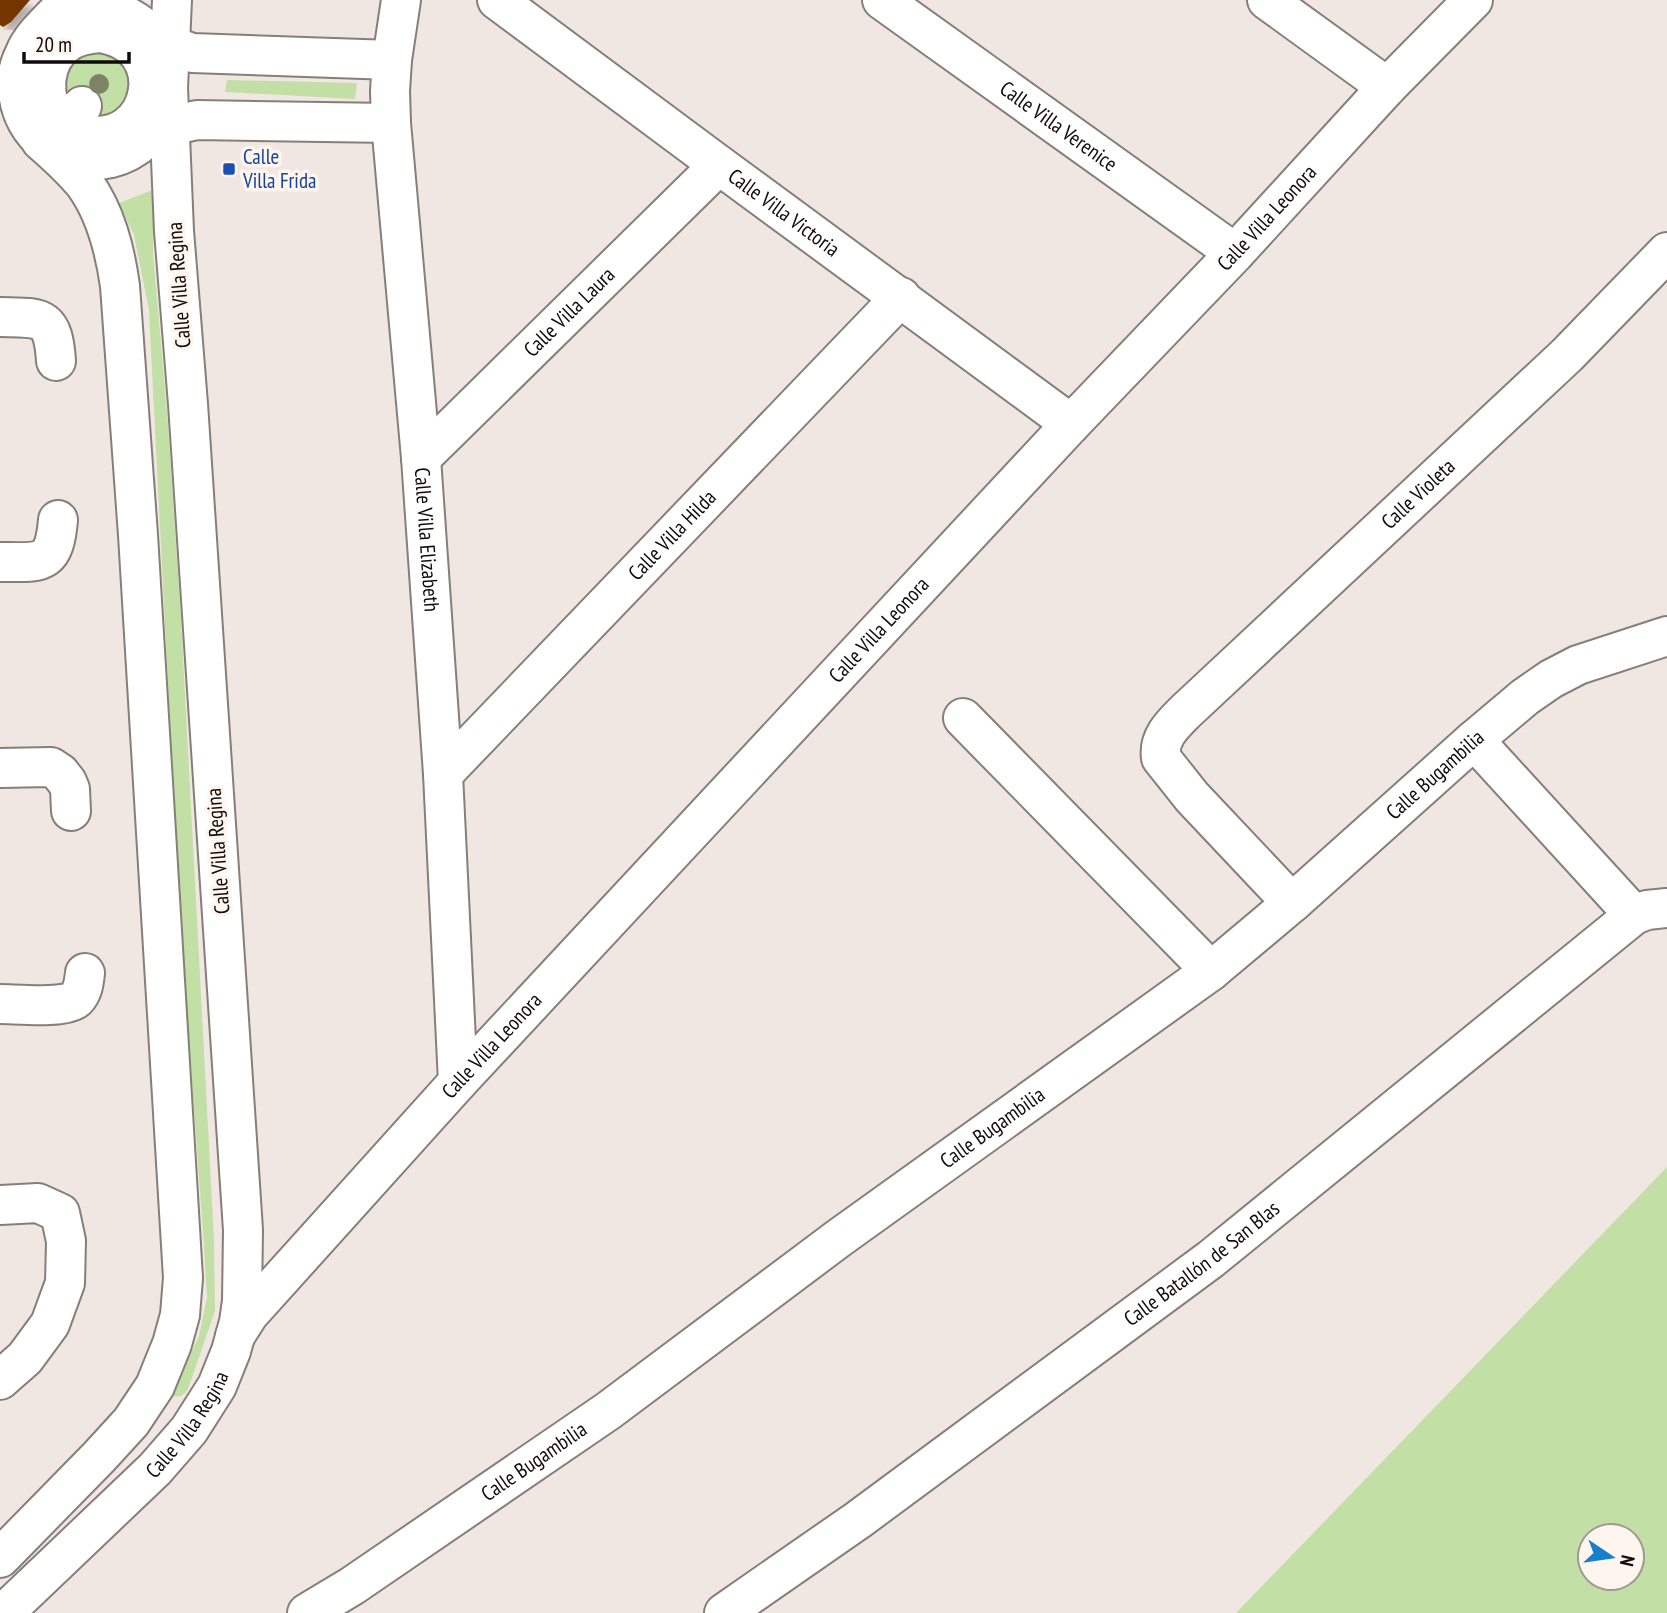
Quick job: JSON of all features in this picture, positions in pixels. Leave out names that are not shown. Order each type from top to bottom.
[{"type":"street","name":"Calle Villa Regina","points":[[0,1558],[131,1422],[155,1386],[180,1315],[183,1278],[139,549],[120,286],[115,255],[106,226],[96,203],[75,174],[98,79],[172,0]]},
{"type":"street","name":"Calle Villa Elizabeth","points":[[401,0],[392,60],[391,123],[421,458],[443,774],[458,1082]]},
{"type":"street","name":"Calle Villa Victoria","points":[[497,0],[1071,424]]},
{"type":"street","name":"Calle Villa Verenice","points":[[882,0],[1235,253]]},
{"type":"street","points":[[1267,0],[1387,87]]},
{"type":"street","name":"Calle Villa Leonora","points":[[235,1336],[249,1314],[458,1082],[1071,424],[1235,253],[1387,87],[1473,0]]},
{"type":"street","points":[[0,118],[7,120],[98,79],[192,53],[392,60]]},
{"type":"street","points":[[0,54],[98,79],[197,120],[391,123]]},
{"type":"street","name":"Calle Villa Regina","points":[[4,1613],[155,1469],[189,1430],[217,1386],[231,1351],[242,1301],[243,1230],[188,404],[174,232],[98,79]]},
{"type":"street","name":"Calle Villa Laura","points":[[421,458],[719,165]]},
{"type":"street","name":"Calle Violeta","points":[[1292,903],[1192,797],[1161,758],[1162,741],[1167,731],[1567,355],[1667,252]]},
{"type":"street","name":"Calle Villa Hilda","points":[[443,774],[901,297]]},
{"type":"street","points":[[0,317],[36,317],[44,323],[54,339],[55,361]]},
{"type":"street","points":[[0,562],[36,562],[46,557],[56,541],[58,520]]},
{"type":"street","name":"Calle Bugambilia","points":[[307,1613],[352,1586],[608,1411],[839,1238],[1211,971],[1525,697],[1578,665],[1667,636]]},
{"type":"street","points":[[963,718],[1211,971]]},
{"type":"street","points":[[1474,740],[1651,911]]},
{"type":"street","points":[[0,768],[51,767],[67,782],[71,811]]},
{"type":"street","name":"Calle Batallón de San Blas","points":[[724,1613],[858,1520],[1211,1259],[1651,911]]},
{"type":"street","points":[[0,1004],[68,1003],[76,999],[83,987],[85,973]]},
{"type":"street","points":[[0,1205],[38,1203],[60,1213],[66,1241],[65,1283],[50,1324],[25,1358],[0,1381]]},
{"type":"street","points":[[242,1253],[260,1266],[284,1269],[293,1266]]},
{"type":"green space","points":[[88,34],[151,79],[90,139],[49,67]]},
{"type":"green space","points":[[227,80],[357,83],[355,99],[225,92]]},
{"type":"green space","points":[[155,189],[153,252],[181,619],[214,1240],[215,1311],[188,1389],[179,1396],[174,1396],[174,1391],[199,1336],[207,1297],[179,901],[149,310],[134,235],[119,203]]},
{"type":"green space","points":[[1667,1167],[1667,1613],[1236,1613]]},
{"type":"building","points":[[0,0],[30,0],[11,22],[3,27],[0,25]]},
{"type":"place","name":"Calle Villa Frida","points":[[229,169]]}]
